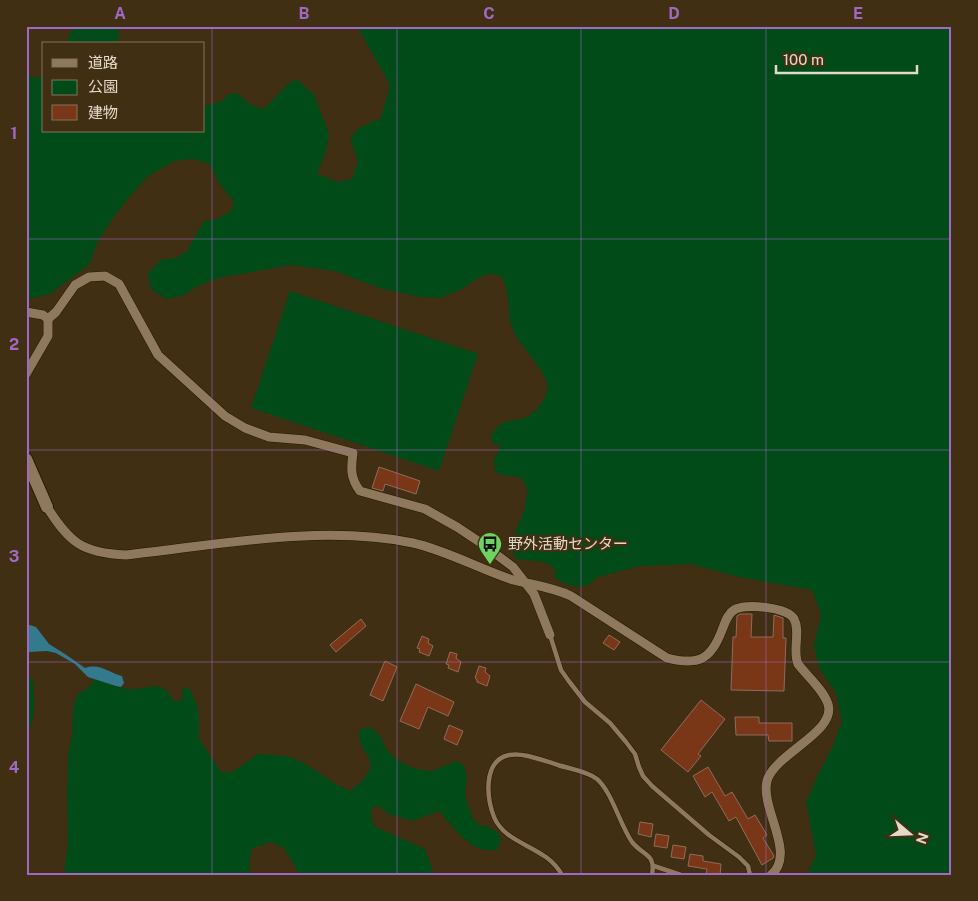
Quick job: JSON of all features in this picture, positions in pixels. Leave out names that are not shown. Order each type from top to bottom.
[{"type":"street","points":[[26,374],[48,336],[48,319],[56,312],[75,285],[90,277],[105,276],[119,284],[158,355],[225,416],[245,428],[269,437],[305,440],[353,453],[351,472],[353,482],[360,491],[424,509],[457,527],[512,567],[534,594],[550,635]]},
{"type":"street","points":[[26,312],[43,315],[48,319]]},
{"type":"street","points":[[26,459],[47,507],[59,526],[76,543],[104,554],[126,555],[284,537],[362,536],[415,544],[451,555],[514,580],[556,589],[571,596],[656,652],[667,658],[683,662],[699,660],[711,653],[718,642],[728,615],[734,610],[743,607],[781,609],[788,612],[794,619],[796,628],[796,658],[798,664],[823,696],[828,704],[829,712],[822,726],[778,763],[771,771],[767,780],[767,802],[777,831],[780,853],[780,863],[776,871],[771,875]]},
{"type":"lane","points":[[550,635],[561,670],[585,702],[610,723],[626,742],[635,754],[638,767],[643,776],[709,835],[739,857],[748,866],[750,875]]},
{"type":"lane","points":[[562,875],[553,861],[544,854],[501,830],[490,805],[489,778],[493,767],[501,759],[510,755],[523,755],[592,776],[603,787],[632,842],[652,859],[654,866],[652,875]]},
{"type":"lane","points":[[654,866],[681,875]]},
{"type":"green space","points":[[73,26],[117,26],[119,28],[118,42],[67,42]]},
{"type":"green space","points":[[357,26],[952,26],[952,875],[807,875],[816,855],[806,802],[832,748],[842,721],[836,693],[819,668],[814,645],[821,615],[812,590],[739,577],[691,564],[640,566],[598,577],[588,585],[579,587],[566,584],[555,578],[554,567],[544,562],[517,559],[512,552],[512,540],[524,511],[528,490],[521,478],[501,475],[495,472],[494,457],[500,450],[499,445],[493,443],[491,436],[501,424],[529,416],[535,411],[544,399],[547,384],[542,372],[514,332],[510,319],[507,291],[502,277],[491,273],[478,278],[462,289],[440,298],[420,297],[383,289],[334,271],[291,265],[218,278],[196,287],[184,295],[166,299],[150,288],[148,273],[161,260],[178,257],[187,251],[204,221],[217,219],[231,211],[234,202],[218,182],[210,164],[193,159],[174,161],[147,177],[113,218],[97,243],[90,264],[50,294],[26,300],[26,74],[35,78],[42,76],[42,132],[205,132],[205,106],[223,101],[227,95],[237,93],[251,105],[264,109],[290,82],[298,80],[314,95],[329,134],[326,151],[317,174],[338,182],[352,179],[358,161],[350,139],[359,128],[381,118],[390,85]]},
{"type":"green space","points":[[290,291],[478,354],[439,471],[251,408]]},
{"type":"green space","points":[[26,673],[33,681],[34,703],[32,723],[26,736]]},
{"type":"green space","points":[[94,680],[128,689],[158,686],[163,688],[173,700],[178,702],[183,698],[182,692],[184,687],[190,689],[199,715],[199,739],[221,772],[232,772],[258,754],[284,756],[301,761],[336,784],[351,791],[364,779],[371,766],[369,758],[360,743],[359,730],[369,727],[379,735],[385,747],[392,755],[413,768],[433,771],[456,761],[463,765],[467,776],[466,799],[473,819],[479,825],[489,827],[497,832],[501,838],[497,850],[478,848],[471,844],[464,839],[439,811],[413,821],[388,814],[379,806],[372,807],[371,816],[375,827],[425,849],[434,875],[300,875],[284,848],[271,842],[251,849],[249,869],[253,875],[64,875],[68,842],[68,753],[72,736],[73,709],[77,695],[88,688]]},
{"type":"water","points":[[30,625],[36,627],[49,644],[85,668],[95,667],[117,674],[122,676],[124,683],[121,687],[88,677],[75,664],[56,653],[47,651],[29,652],[26,649],[26,628]]},
{"type":"building","points":[[379,467],[420,481],[416,494],[385,484],[383,491],[372,488]]},
{"type":"building","points":[[740,614],[752,614],[751,637],[773,637],[774,615],[783,618],[783,638],[786,638],[784,691],[731,690],[733,637],[736,637],[737,616]]},
{"type":"building","points":[[361,619],[366,626],[336,652],[330,645]]},
{"type":"building","points":[[609,635],[620,642],[614,650],[603,643]]},
{"type":"building","points":[[422,636],[429,639],[428,643],[433,646],[429,656],[419,652],[420,649],[417,648]]},
{"type":"building","points":[[450,652],[457,654],[456,658],[461,662],[458,672],[448,668],[449,665],[446,664]]},
{"type":"building","points":[[385,661],[397,667],[383,701],[370,695]]},
{"type":"building","points":[[479,666],[486,668],[485,672],[490,676],[487,686],[477,682],[475,678]]},
{"type":"building","points":[[416,684],[454,702],[448,716],[428,707],[419,729],[400,721]]},
{"type":"building","points":[[701,700],[725,719],[698,754],[701,756],[688,772],[661,750]]},
{"type":"building","points":[[735,717],[759,717],[759,723],[792,723],[792,741],[769,741],[768,735],[736,735]]},
{"type":"building","points":[[449,725],[463,731],[457,745],[444,739]]},
{"type":"building","points":[[708,767],[725,796],[732,792],[748,819],[755,815],[767,835],[763,838],[774,856],[762,865],[736,817],[729,821],[712,792],[705,797],[693,776]]},
{"type":"building","points":[[640,822],[653,824],[651,837],[638,834]]},
{"type":"building","points":[[656,834],[669,836],[667,848],[654,846]]},
{"type":"building","points":[[673,845],[686,847],[684,859],[671,857]]},
{"type":"building","points":[[690,854],[703,856],[703,861],[721,864],[720,875],[706,875],[707,869],[688,866]]},
{"type":"place","name":"野外活動センター","points":[[490,565]]}]
